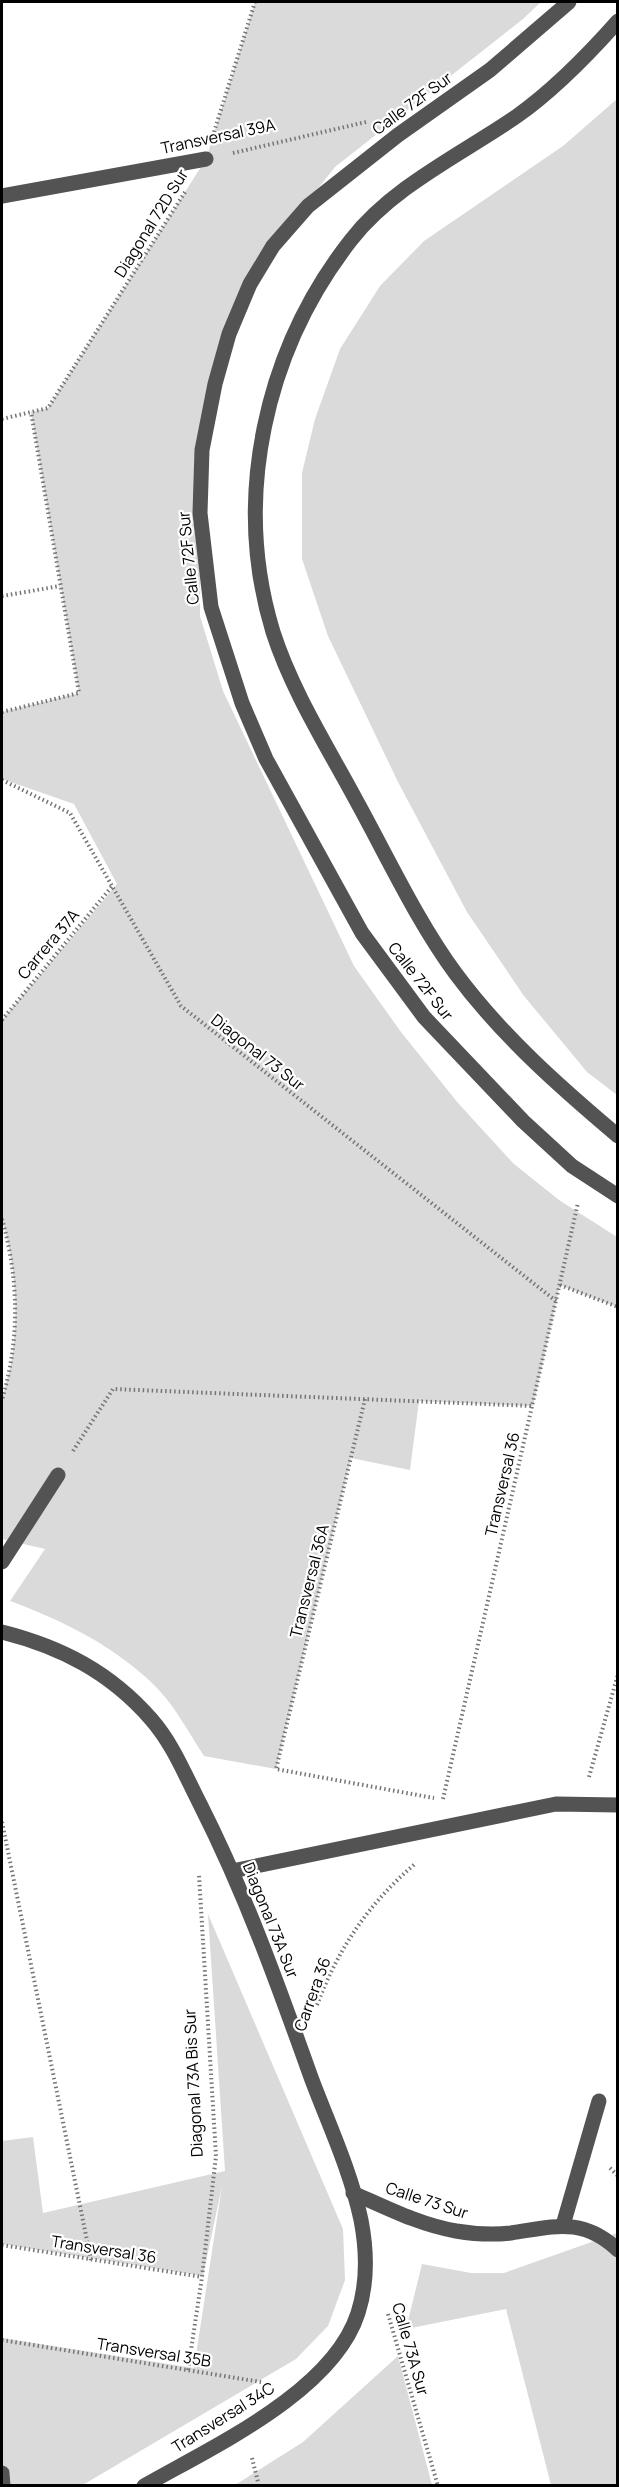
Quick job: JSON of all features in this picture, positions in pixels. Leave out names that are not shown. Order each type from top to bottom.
[{"type":"street","name":"Calle 72F Sur","points":[[569,2],[490,70],[398,135],[308,206],[273,246],[229,334],[214,384],[202,450],[200,513],[211,607],[242,703],[266,759],[362,933],[424,1017],[523,1121],[585,1174],[618,1196]]},
{"type":"street","name":"Calle 72F Sur","points":[[618,21],[590,53],[552,89],[520,114],[416,182],[381,209],[352,238],[318,286],[276,381],[263,430],[255,477],[254,525],[259,574],[271,624],[294,682],[415,909],[455,973],[496,1023],[562,1089],[618,1136]]},
{"type":"street","name":"Transversal 39A","points":[[2,196],[206,159]]},
{"type":"street","points":[[2,1563],[8,1543],[58,1475]]},
{"type":"street","name":"Diagonal 73A Sur","points":[[2,1632],[56,1648],[83,1662],[132,1699],[171,1746],[259,1931],[353,2193],[360,2219],[366,2270],[358,2315]]},
{"type":"street","points":[[232,1871],[556,1804],[618,1805]]},
{"type":"street","points":[[563,2225],[598,2101]]},
{"type":"street","name":"Calle 73 Sur","points":[[353,2193],[387,2208],[454,2230],[510,2233],[563,2225],[588,2230],[618,2250]]},
{"type":"street","name":"Transversal 34C","points":[[144,2486],[262,2418],[302,2389],[338,2349],[358,2315]]},
{"type":"street","points":[[2,2473],[3,2486]]},
{"type":"path","name":"Diagonal 72D Sur","points":[[31,412],[48,408],[206,159],[255,2]]},
{"type":"path","name":"Transversal 39A","points":[[206,159],[374,120]]},
{"type":"path","points":[[2,418],[31,412],[79,693],[2,712]]},
{"type":"path","points":[[2,596],[60,586]]},
{"type":"path","name":"Diagonal 73 Sur","points":[[2,780],[70,813],[181,1006],[556,1301]]},
{"type":"path","name":"Carrera 37A","points":[[2,1020],[113,885]]},
{"type":"path","name":"Transversal 36","points":[[442,1799],[585,1174]]},
{"type":"path","points":[[2,1219],[10,1248],[16,1290],[16,1331],[10,1373],[2,1400]]},
{"type":"path","points":[[560,1285],[618,1307]]},
{"type":"path","points":[[58,1475],[112,1389],[532,1406]]},
{"type":"path","name":"Transversal 36A","points":[[365,1399],[276,1769],[442,1799]]},
{"type":"path","points":[[581,1804],[618,1674]]},
{"type":"path","points":[[442,1799],[453,1801]]},
{"type":"path","points":[[2,1822],[91,2260]]},
{"type":"path","name":"Carrera 36","points":[[304,2057],[317,2006],[346,1941],[366,1912],[390,1885],[425,1857]]},
{"type":"path","name":"Diagonal 73A Bis Sur","points":[[188,2370],[202,2277],[216,2156],[199,1863]]},
{"type":"path","name":"Transversal 36","points":[[2,2244],[202,2277]]},
{"type":"path","name":"Calle 73A Sur","points":[[386,2308],[438,2486]]},
{"type":"path","name":"Transversal 35B","points":[[2,2340],[302,2389]]},
{"type":"shaded area","points":[[255,2],[541,2],[523,19],[335,167],[286,229],[251,293],[209,401],[201,479],[200,616],[223,691],[354,966],[401,1032],[458,1103],[514,1164],[559,1200],[617,1237],[617,1307],[560,1285],[533,1406],[419,1401],[410,1470],[351,1458],[276,1769],[204,1756],[166,1698],[134,1667],[84,1634],[10,1601],[45,1549],[2,1539],[2,1403],[12,1358],[15,1305],[13,1271],[2,1219],[2,1020],[117,884],[74,804],[2,779],[2,712],[79,693],[31,412],[48,408],[206,159]]},
{"type":"shaded area","points":[[617,99],[617,1095],[587,1072],[524,996],[467,912],[398,782],[328,636],[302,559],[302,473],[315,419],[340,349],[380,286],[424,241],[563,146]]},
{"type":"shaded area","points":[[208,1914],[343,2229],[345,2280],[328,2326],[296,2359],[81,2486],[2,2485],[2,2338],[194,2368],[222,2186],[203,2276],[2,2244],[2,2141],[33,2137],[43,2213],[225,2171]]},
{"type":"shaded area","points":[[617,2233],[617,2485],[551,2485],[506,2309],[406,2329],[422,2264],[471,2273],[504,2273]]},
{"type":"shaded area","points":[[398,2356],[432,2485],[235,2485],[303,2442]]}]
